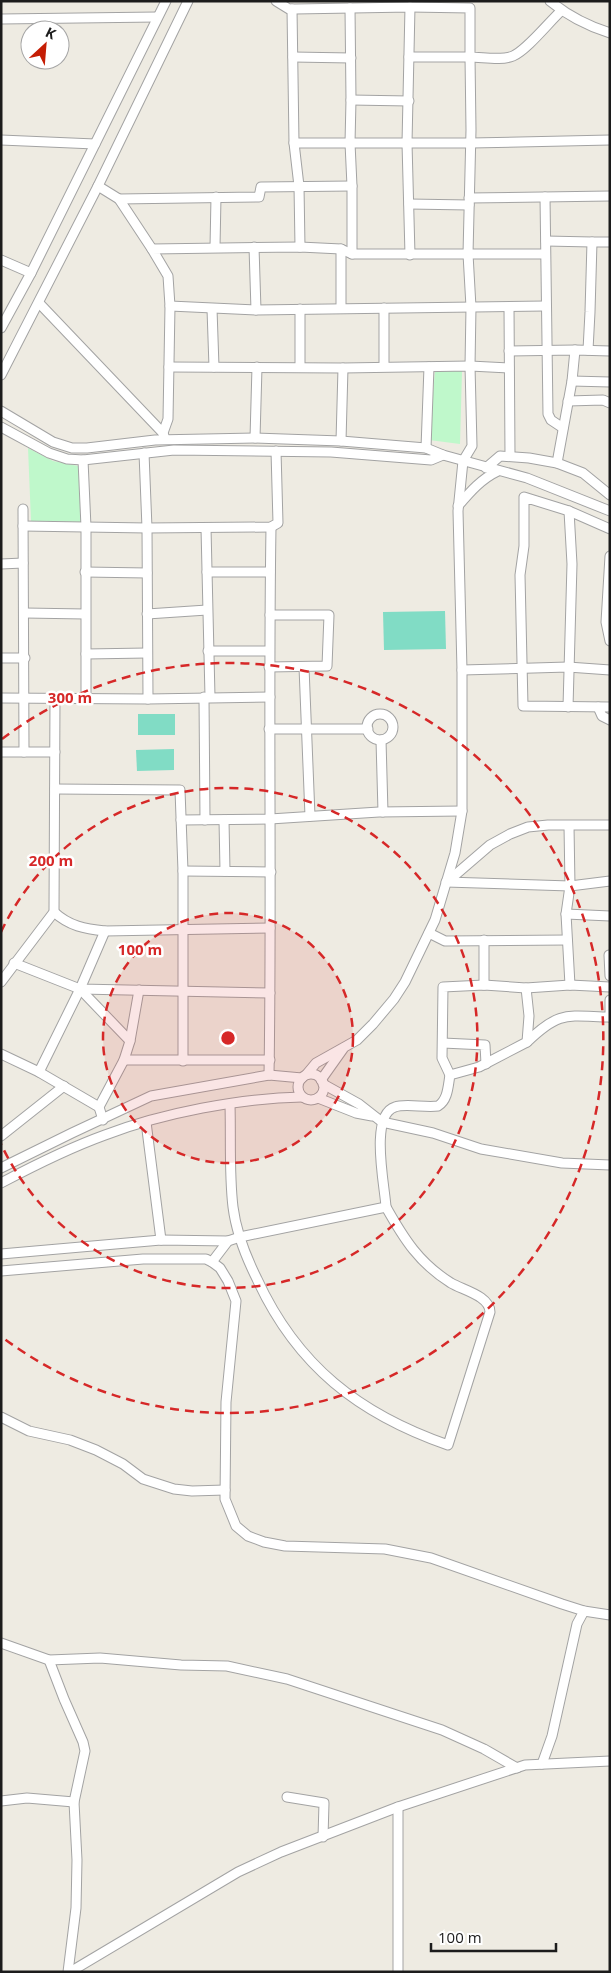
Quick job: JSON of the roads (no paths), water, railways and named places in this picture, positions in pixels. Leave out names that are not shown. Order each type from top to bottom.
[{"type":"street","points":[[1,328],[31,273],[166,1]]},
{"type":"street","points":[[1,375],[98,186],[188,1]]},
{"type":"street","points":[[276,1],[289,9],[470,8],[471,143],[468,254],[472,307],[470,366],[472,446],[463,460],[458,506],[462,670],[462,811],[455,854],[435,920],[404,982],[373,1024],[357,1040],[316,1063],[299,1081],[298,1090],[302,1097]]},
{"type":"street","points":[[550,1],[561,11],[585,24],[610,33]]},
{"type":"street","points":[[410,7],[407,143],[410,255]]},
{"type":"street","points":[[350,8],[352,254]]},
{"type":"street","points":[[292,9],[294,143],[299,186],[300,247]]},
{"type":"street","points":[[408,57],[505,58],[513,56],[521,51],[561,11]]},
{"type":"street","points":[[1,19],[158,17]]},
{"type":"street","points":[[293,57],[351,58]]},
{"type":"street","points":[[351,100],[408,101]]},
{"type":"street","points":[[1,140],[95,144]]},
{"type":"street","points":[[294,143],[471,143],[610,140]]},
{"type":"street","points":[[98,186],[119,199],[168,276],[170,306],[168,419],[164,436]]},
{"type":"street","points":[[119,199],[259,197],[261,187],[352,186]]},
{"type":"street","points":[[409,204],[545,197],[610,196]]},
{"type":"street","points":[[215,247],[216,197]]},
{"type":"street","points":[[545,197],[546,241],[544,254],[548,414],[550,420],[563,428]]},
{"type":"street","points":[[546,241],[610,242]]},
{"type":"street","points":[[588,350],[592,242]]},
{"type":"street","points":[[254,247],[256,310]]},
{"type":"street","points":[[152,249],[300,247],[341,249],[352,254],[544,254]]},
{"type":"street","points":[[341,249],[341,308]]},
{"type":"street","points":[[1,260],[31,273]]},
{"type":"street","points":[[39,303],[164,436]]},
{"type":"street","points":[[170,306],[256,310],[546,306]]},
{"type":"street","points":[[509,307],[510,456]]},
{"type":"street","points":[[384,308],[384,366]]},
{"type":"street","points":[[212,309],[214,367]]},
{"type":"street","points":[[300,309],[300,367]]},
{"type":"street","points":[[557,463],[572,381],[575,350]]},
{"type":"street","points":[[509,351],[588,350],[610,352]]},
{"type":"street","points":[[169,366],[344,368],[470,366],[509,368]]},
{"type":"street","points":[[254,438],[257,366]]},
{"type":"street","points":[[426,448],[429,367]]},
{"type":"street","points":[[341,441],[344,368]]},
{"type":"street","points":[[572,381],[610,382]]},
{"type":"street","points":[[568,401],[603,400],[610,402]]},
{"type":"street","points":[[1,411],[53,442],[72,448],[88,448],[164,436],[341,441],[426,448],[486,468],[527,478],[609,508]]},
{"type":"street","points":[[1,427],[49,453],[67,459],[84,460],[174,450],[331,452],[431,460],[443,455]]},
{"type":"street","points":[[23,526],[271,527],[278,523],[276,451]]},
{"type":"street","points":[[144,453],[147,528],[148,699]]},
{"type":"street","points":[[486,468],[500,456],[557,463],[583,473],[610,495]]},
{"type":"street","points":[[84,460],[86,698]]},
{"type":"street","points":[[458,506],[474,488],[488,476],[498,471]]},
{"type":"street","points":[[610,529],[569,511],[524,497],[524,546],[520,575],[523,706],[610,706]]},
{"type":"street","points":[[24,509],[24,752]]},
{"type":"street","points":[[568,707],[572,564],[569,511]]},
{"type":"street","points":[[269,1076],[271,872],[269,651],[271,527]]},
{"type":"street","points":[[205,820],[208,652],[206,528]]},
{"type":"street","points":[[610,556],[606,622],[610,641]]},
{"type":"street","points":[[1,564],[23,563]]},
{"type":"street","points":[[86,572],[147,573]]},
{"type":"street","points":[[207,572],[270,572]]},
{"type":"street","points":[[147,614],[207,610]]},
{"type":"street","points":[[25,613],[85,614]]},
{"type":"street","points":[[269,667],[326,666],[329,616],[270,615]]},
{"type":"street","points":[[208,652],[269,651]]},
{"type":"street","points":[[86,654],[147,653]]},
{"type":"street","points":[[1,658],[25,658]]},
{"type":"street","points":[[304,667],[310,816]]},
{"type":"street","points":[[462,670],[523,667],[568,667],[610,670]]},
{"type":"street","points":[[1,982],[54,912],[55,697]]},
{"type":"street","points":[[1,698],[148,699],[270,697]]},
{"type":"street","points":[[598,706],[602,716],[610,720]]},
{"type":"street","points":[[380,715],[388,717],[392,723],[392,732],[387,738],[380,740],[372,737],[368,729],[369,722],[374,717],[380,715]]},
{"type":"street","points":[[270,730],[368,729]]},
{"type":"street","points":[[380,740],[383,812]]},
{"type":"street","points":[[1,752],[55,752]]},
{"type":"street","points":[[55,790],[180,790],[183,871],[183,1061]]},
{"type":"street","points":[[181,820],[270,819],[383,812],[462,811]]},
{"type":"street","points":[[224,820],[224,871]]},
{"type":"street","points":[[446,882],[490,845],[528,827],[548,825],[610,825]]},
{"type":"street","points":[[569,826],[570,886],[566,914],[570,985]]},
{"type":"street","points":[[183,871],[271,872]]},
{"type":"street","points":[[446,882],[570,886],[610,881]]},
{"type":"street","points":[[54,912],[64,921],[74,925],[105,931],[270,928]]},
{"type":"street","points":[[566,914],[610,916]]},
{"type":"street","points":[[39,1072],[80,989],[105,931]]},
{"type":"street","points":[[429,933],[445,940],[567,940]]},
{"type":"street","points":[[484,940],[484,985]]},
{"type":"street","points":[[609,955],[610,976]]},
{"type":"street","points":[[14,963],[80,989],[270,993]]},
{"type":"street","points":[[230,1105],[233,1208],[240,1237],[253,1271],[286,1333],[313,1364],[340,1388],[366,1407],[418,1435],[448,1446],[490,1307],[485,1300],[445,1279],[420,1259],[401,1234],[386,1207],[380,1159],[382,1122],[388,1111],[395,1106],[428,1108],[443,1103],[450,1075],[442,1058],[443,987],[484,985],[526,988],[570,985],[610,987]]},
{"type":"street","points":[[526,988],[529,1016],[527,1042]]},
{"type":"street","points":[[80,989],[130,1041]]},
{"type":"street","points":[[99,1107],[124,1060],[130,1041],[139,990]]},
{"type":"street","points":[[450,1075],[479,1068],[527,1042],[547,1023],[560,1017],[610,1017],[610,1000]]},
{"type":"street","points":[[443,1043],[486,1045],[486,1064]]},
{"type":"street","points":[[318,1098],[323,1092],[322,1082],[343,1049]]},
{"type":"street","points":[[1,1054],[39,1072],[99,1107],[103,1120]]},
{"type":"street","points":[[124,1060],[270,1060]]},
{"type":"street","points":[[1,1168],[151,1096],[269,1076],[315,1075],[322,1082],[359,1104],[382,1122],[432,1133],[481,1149],[562,1163],[610,1165]]},
{"type":"street","points":[[1,1136],[64,1086]]},
{"type":"street","points":[[1,1183],[50,1157],[106,1134],[182,1113],[265,1099],[302,1097],[310,1100],[318,1098],[356,1113],[373,1116]]},
{"type":"street","points":[[146,1122],[161,1240]]},
{"type":"street","points":[[1,1254],[161,1240],[228,1241],[386,1207]]},
{"type":"street","points":[[212,1262],[228,1241]]},
{"type":"street","points":[[1,1271],[143,1259],[206,1259],[212,1262],[220,1268],[228,1281],[236,1301],[226,1402],[225,1490],[225,1499],[236,1526],[248,1536],[264,1542],[285,1546],[385,1549],[431,1558],[584,1611],[610,1615]]},
{"type":"street","points":[[1,1417],[29,1431],[70,1440],[96,1450],[123,1464],[143,1479],[174,1489],[192,1491],[225,1490]]},
{"type":"street","points":[[542,1764],[552,1736],[573,1636],[584,1611]]},
{"type":"street","points":[[1,1643],[49,1660],[100,1658],[180,1665],[228,1666],[286,1679],[442,1730],[484,1749],[517,1768]]},
{"type":"street","points":[[49,1660],[85,1751],[74,1802],[77,1860],[74,1971]]},
{"type":"street","points":[[74,1971],[238,1872],[281,1852],[398,1807],[517,1768],[542,1764],[610,1761]]},
{"type":"street","points":[[287,1797],[324,1802],[323,1836]]},
{"type":"street","points":[[1,1800],[27,1798],[74,1802]]},
{"type":"street","points":[[398,1807],[398,1972]]}]
